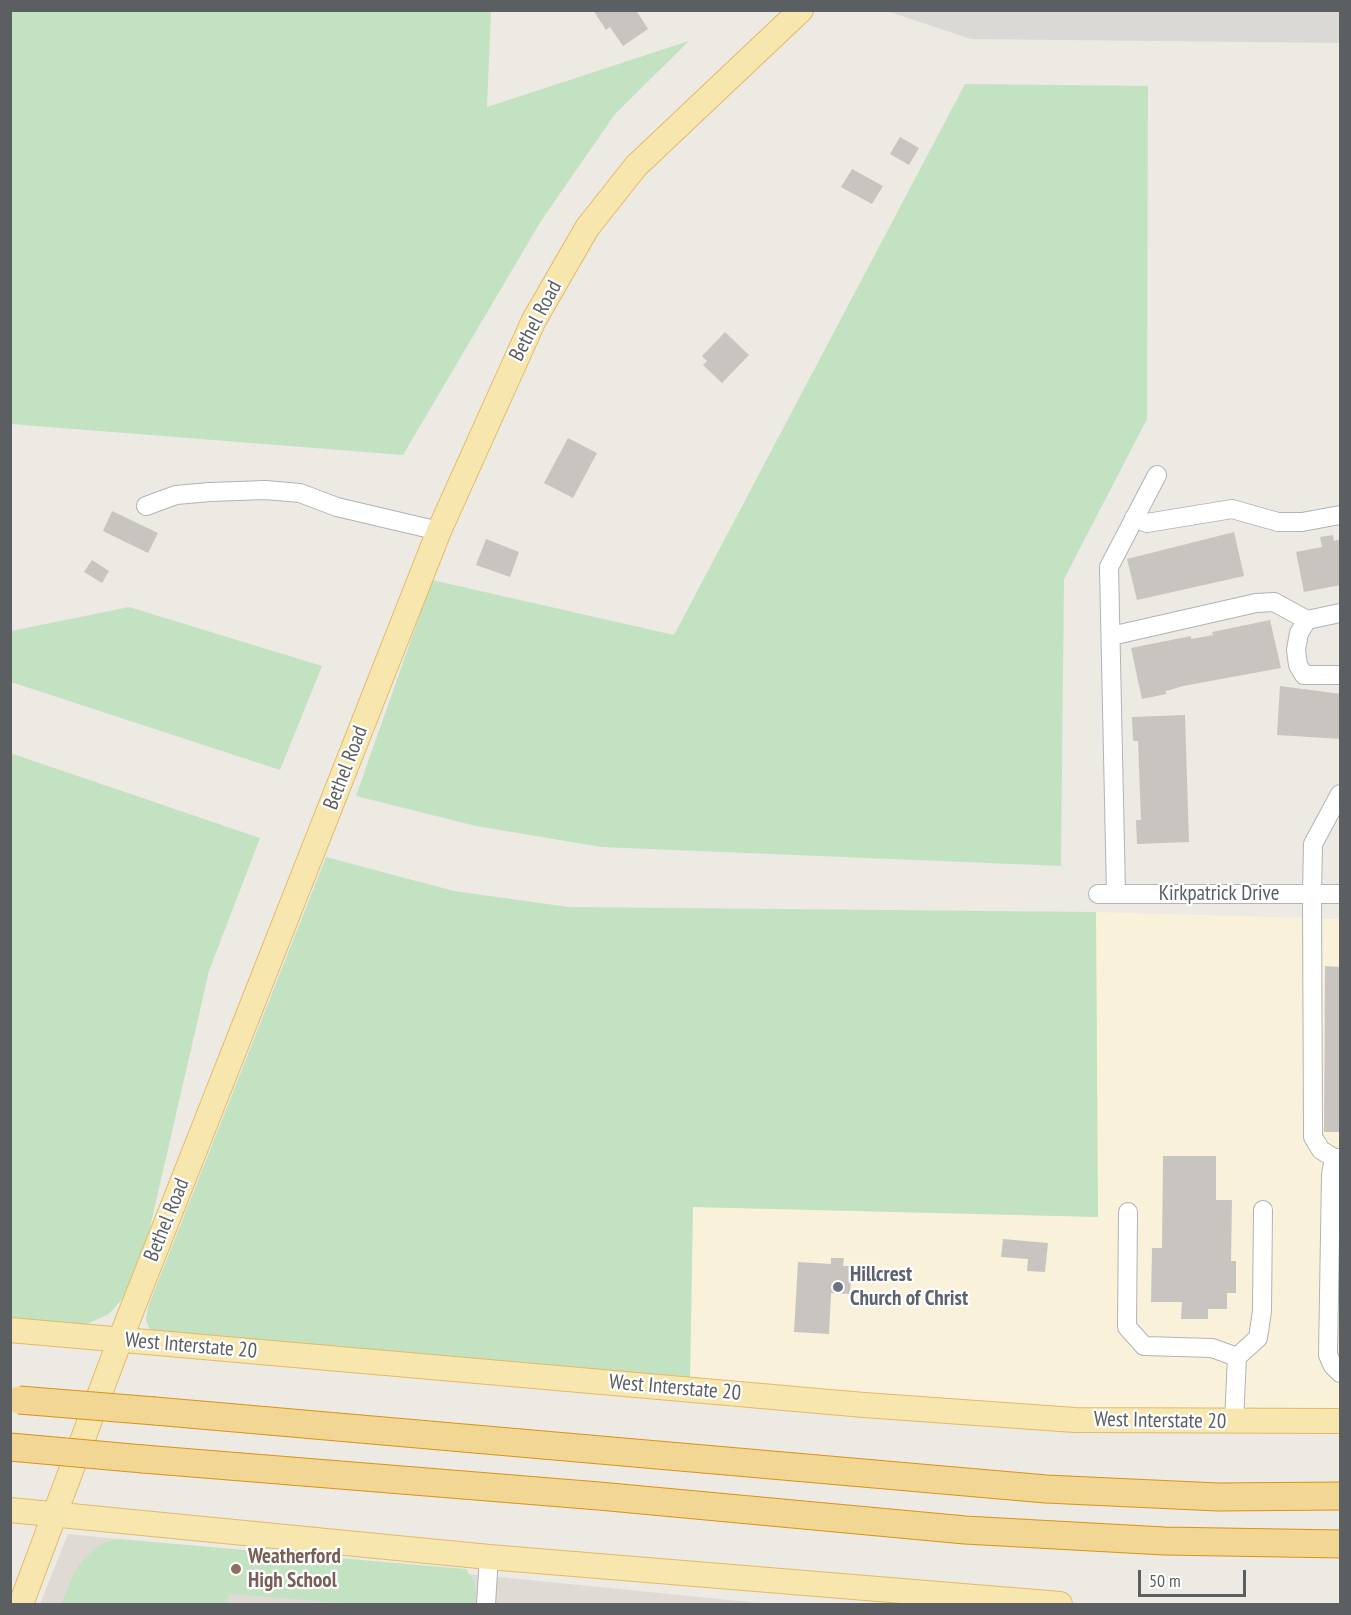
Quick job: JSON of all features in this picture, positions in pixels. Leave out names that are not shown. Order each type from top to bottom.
[{"type":"highway","points":[[15,1400],[1046,1489],[1218,1497],[1341,1496]]},
{"type":"highway","points":[[10,1447],[599,1496],[965,1530],[1164,1541],[1341,1544]]},
{"type":"main road","name":"Bethel Road","points":[[21,1605],[120,1340],[439,531],[534,320],[587,228],[636,166],[801,10]]},
{"type":"main road","name":"West Interstate 20","points":[[10,1330],[910,1408],[1075,1420],[1341,1421]]},
{"type":"main road","points":[[10,1510],[489,1557],[1060,1605]]},
{"type":"street","points":[[1157,475],[1109,567],[1111,636],[1256,603],[1274,602],[1308,620],[1341,613]]},
{"type":"street","points":[[146,506],[176,495],[210,492],[300,493],[337,507],[439,531]]},
{"type":"street","points":[[1134,518],[1147,523],[1232,509],[1278,522],[1302,522],[1341,514]]},
{"type":"street","points":[[1308,620],[1299,633],[1296,650],[1298,665],[1304,675],[1341,675]]},
{"type":"street","name":"Kirkpatrick Drive","points":[[1111,636],[1107,894],[1341,894]]},
{"type":"street","points":[[1341,794],[1313,844],[1312,894],[1313,1137],[1321,1150],[1337,1158],[1331,1175],[1328,1355],[1333,1366],[1341,1373]]},
{"type":"street","points":[[1234,1422],[1237,1357],[1258,1338],[1262,1311],[1263,1210]]},
{"type":"street","points":[[1128,1212],[1127,1327],[1144,1346],[1212,1348],[1237,1357]]},
{"type":"street","points":[[486,1605],[489,1557]]},
{"type":"shaded area","points":[[887,11],[1340,11],[1340,43],[971,39]]},
{"type":"shaded area","points":[[1096,912],[1340,919],[1340,1415],[1099,1413],[690,1378],[693,1207],[1098,1217]]},
{"type":"shaded area","name":"Weatherford High School","points":[[68,1534],[769,1604],[40,1604]]},
{"type":"green space","points":[[10,11],[491,11],[487,107],[689,41],[615,114],[541,221],[403,455],[11,424]]},
{"type":"green space","points":[[965,84],[1148,86],[1147,419],[1064,579],[1061,866],[601,847],[476,826],[356,796],[432,580],[674,635]]},
{"type":"green space","points":[[129,607],[322,666],[280,770],[11,682],[11,631]]},
{"type":"green space","points":[[10,753],[260,838],[209,971],[148,1236],[123,1298],[109,1314],[85,1325],[11,1319]]},
{"type":"green space","points":[[326,857],[454,891],[569,907],[1096,912],[1098,1217],[693,1207],[690,1378],[155,1332],[149,1328],[146,1320],[148,1307]]},
{"type":"green space","name":"Weatherford High School","points":[[118,1539],[466,1569],[474,1582],[477,1604],[357,1604],[229,1594],[227,1604],[61,1604],[75,1571],[83,1560],[95,1548]]},
{"type":"building","points":[[593,10],[636,10],[648,29],[623,46],[610,27],[606,30]]},
{"type":"building","points":[[900,137],[919,148],[909,165],[890,154]]},
{"type":"building","points":[[852,169],[883,186],[872,204],[841,187]]},
{"type":"building","points":[[725,332],[749,355],[722,383],[703,365],[707,361],[702,356]]},
{"type":"building","points":[[568,438],[597,453],[573,498],[544,483]]},
{"type":"building","points":[[112,511],[158,533],[148,553],[103,531]]},
{"type":"building","points":[[1234,532],[1244,576],[1137,600],[1127,559]]},
{"type":"building","points":[[1333,535],[1334,541],[1341,539],[1341,585],[1304,592],[1296,552],[1322,547],[1320,537]]},
{"type":"building","points":[[486,539],[519,552],[510,577],[476,565]]},
{"type":"building","points":[[92,560],[109,571],[102,583],[84,572]]},
{"type":"building","points":[[1270,620],[1281,668],[1183,686],[1166,691],[1166,694],[1142,699],[1131,648],[1191,636],[1191,639],[1213,635],[1212,632]]},
{"type":"building","points":[[1280,686],[1341,694],[1341,739],[1277,735]]},
{"type":"building","points":[[1185,715],[1189,842],[1137,844],[1136,820],[1141,820],[1138,741],[1133,741],[1132,717]]},
{"type":"building","points":[[1325,966],[1341,967],[1341,1132],[1324,1132]]},
{"type":"building","points":[[1163,1156],[1216,1156],[1216,1200],[1232,1200],[1231,1261],[1236,1261],[1236,1293],[1227,1293],[1227,1309],[1208,1309],[1208,1319],[1181,1319],[1182,1302],[1151,1302],[1152,1248],[1162,1248]]},
{"type":"building","points":[[1003,1239],[1048,1243],[1045,1272],[1027,1271],[1028,1259],[1001,1257]]},
{"type":"building","points":[[831,1258],[844,1258],[843,1266],[852,1266],[850,1294],[831,1293],[829,1334],[794,1332],[798,1262],[831,1264]]},
{"type":"place","name":"Hillcrest Church of Christ","points":[[838,1287]]},
{"type":"place","name":"Weatherford High School","points":[[236,1569]]}]
